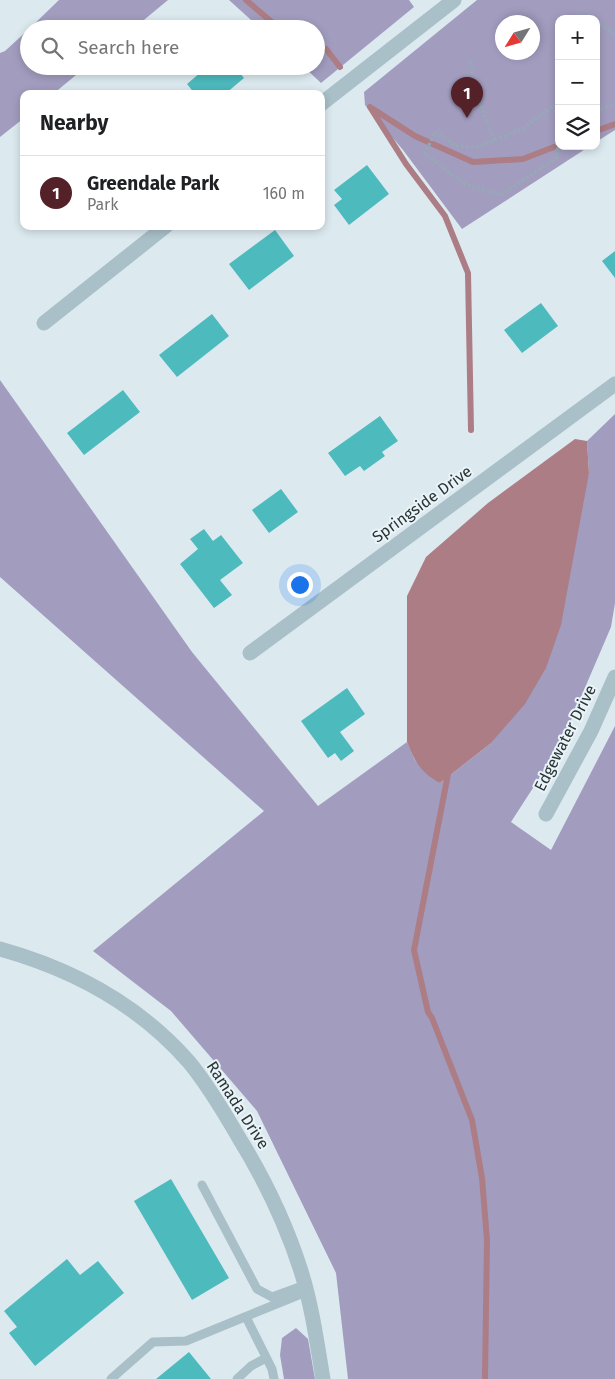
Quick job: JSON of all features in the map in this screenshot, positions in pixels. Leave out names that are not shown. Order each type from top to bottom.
[{"type":"street","points":[[325,101],[454,0]]},
{"type":"street","points":[[44,323],[161,230]]},
{"type":"street","name":"Springside Drive","points":[[250,653],[615,384]]},
{"type":"street","name":"Edgewater Drive","points":[[546,814],[592,731],[615,677]]},
{"type":"street","name":"Ramada Drive","points":[[0,949],[26,956],[70,974],[104,992],[136,1012],[164,1036],[190,1064],[218,1102],[257,1167],[281,1218],[306,1288],[323,1379]]},
{"type":"lane","points":[[202,1185],[257,1289],[272,1297],[306,1288]]},
{"type":"lane","points":[[111,1379],[153,1342],[186,1341],[246,1317],[306,1288]]},
{"type":"lane","points":[[246,1317],[272,1369],[274,1379]]},
{"type":"lane","points":[[237,1379],[251,1366],[266,1358]]},
{"type":"path","points":[[600,24],[615,35]]},
{"type":"path","points":[[471,62],[474,88],[494,140]]},
{"type":"path","points":[[600,110],[615,104]]},
{"type":"path","points":[[555,105],[524,128],[478,147],[456,146],[435,132],[425,154],[466,184],[502,195],[558,157],[557,150]]},
{"type":"shaded area","points":[[59,0],[168,0],[144,20],[38,20]]},
{"type":"shaded area","points":[[229,0],[409,0],[414,7],[321,83],[313,75],[325,75],[325,20],[251,20]]},
{"type":"shaded area","points":[[477,0],[615,0],[615,130],[600,139],[600,15],[555,15],[555,150],[584,150],[462,229],[403,150],[365,105],[364,92]]},
{"type":"shaded area","points":[[20,37],[20,75],[76,75],[58,90],[20,90],[20,121],[0,137],[0,53],[5,51]]},
{"type":"shaded area","points":[[0,380],[192,652],[318,806],[407,742],[415,760],[440,783],[490,744],[589,473],[587,441],[615,414],[615,603],[611,627],[560,746],[511,822],[551,850],[615,726],[615,1379],[348,1379],[336,1273],[257,1111],[171,1011],[93,951],[264,811],[0,577]]},
{"type":"shaded area","points":[[575,439],[587,441],[589,473],[561,625],[546,668],[525,704],[490,744],[440,783],[423,771],[407,742],[407,596],[426,557],[488,503]]},
{"type":"shaded area","points":[[296,1328],[308,1339],[315,1379],[284,1379],[280,1355],[282,1338]]},
{"type":"building","points":[[198,75],[242,75],[244,78],[230,90],[192,90],[187,84]]},
{"type":"building","points":[[367,165],[389,194],[349,225],[334,205],[342,199],[334,190]]},
{"type":"building","points":[[275,230],[294,256],[249,290],[229,264]]},
{"type":"building","points":[[615,251],[615,278],[602,261]]},
{"type":"building","points":[[541,303],[558,326],[522,353],[504,330]]},
{"type":"building","points":[[212,314],[229,336],[177,377],[159,355]]},
{"type":"building","points":[[123,390],[140,412],[84,455],[67,433]]},
{"type":"building","points":[[380,416],[398,441],[382,452],[385,456],[364,471],[360,466],[345,476],[328,453]]},
{"type":"building","points":[[281,489],[298,512],[269,533],[252,510]]},
{"type":"building","points":[[204,529],[213,541],[221,535],[243,563],[220,580],[232,595],[214,608],[180,564],[198,549],[190,539]]},
{"type":"building","points":[[347,688],[365,714],[340,732],[354,751],[341,761],[335,753],[328,758],[301,721]]},
{"type":"building","points":[[171,1179],[229,1278],[192,1300],[134,1201]]},
{"type":"building","points":[[67,1259],[80,1275],[98,1261],[124,1293],[35,1366],[9,1333],[17,1327],[4,1311]]},
{"type":"building","points":[[189,1352],[211,1379],[156,1379]]},
{"type":"waterway","points":[[246,0],[269,20]]},
{"type":"waterway","points":[[325,49],[340,67]]},
{"type":"waterway","points":[[370,107],[406,164],[445,216],[468,273],[471,430]]},
{"type":"waterway","points":[[373,109],[415,136],[473,162],[523,159],[555,147]]},
{"type":"waterway","points":[[600,130],[615,124]]},
{"type":"waterway","points":[[449,769],[414,950],[428,1012],[472,1120],[482,1178],[487,1240],[485,1379]]},
{"type":"place","name":"Greendale Park","points":[[467,118]]}]
